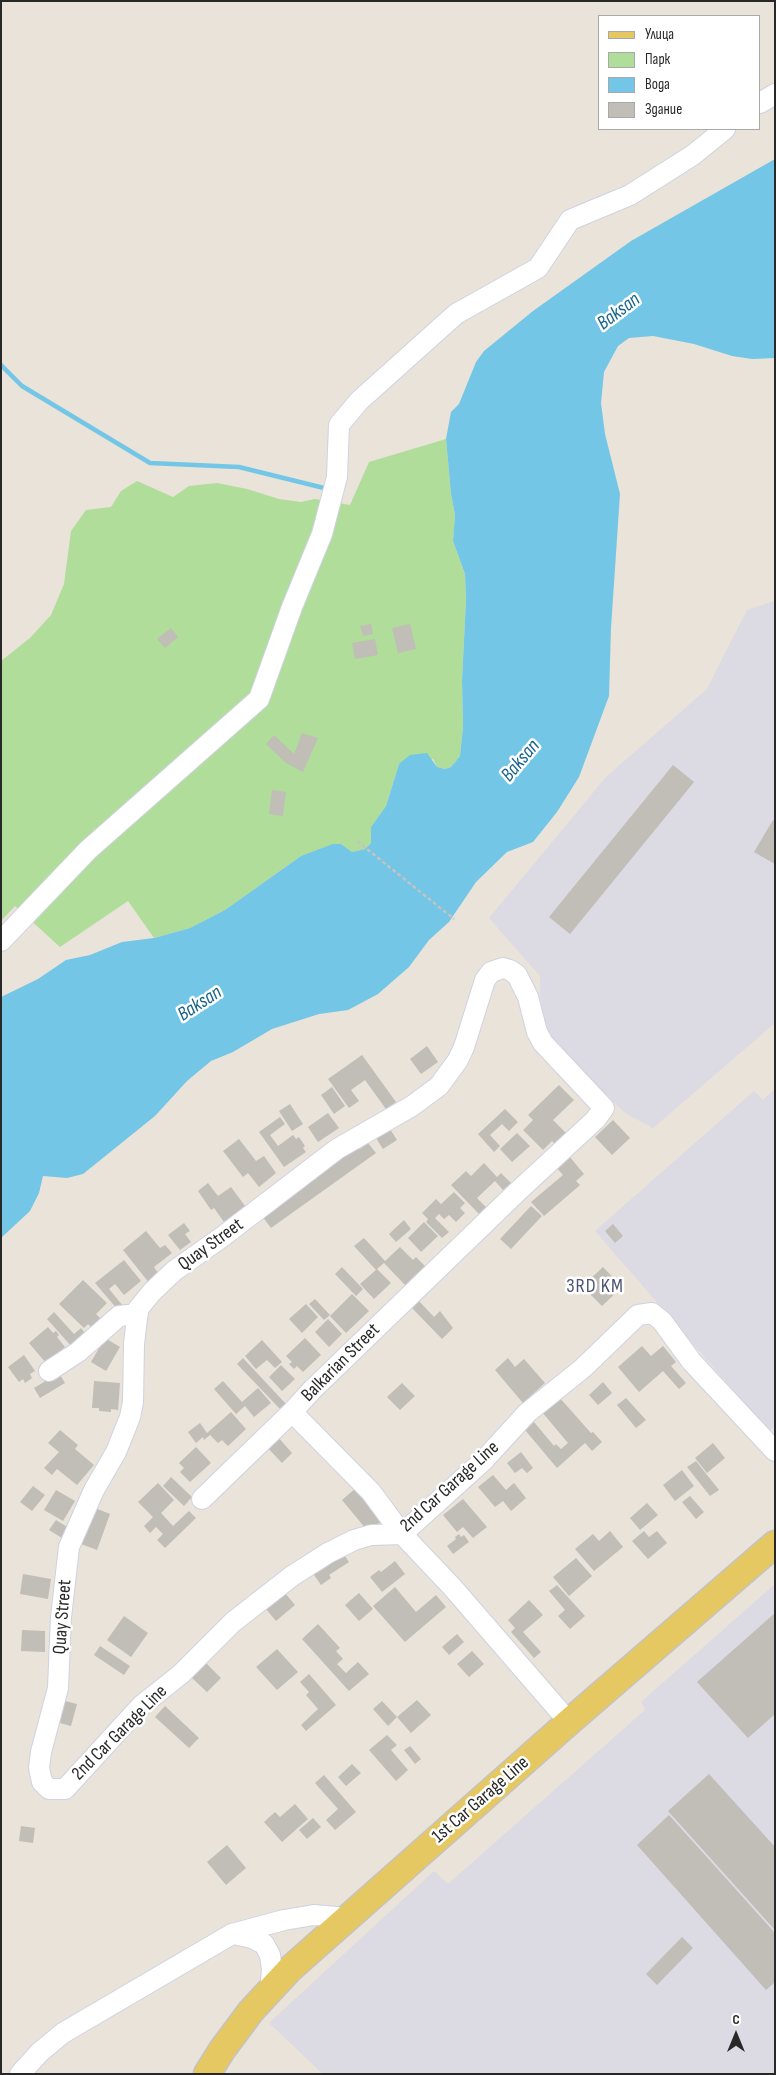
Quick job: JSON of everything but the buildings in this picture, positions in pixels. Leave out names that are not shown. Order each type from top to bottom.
[{"type":"main road","name":"1st Car Garage Line","points":[[207,2074],[236,2031],[270,1989],[346,1918],[775,1544]]},
{"type":"street","points":[[761,102],[775,94]]},
{"type":"street","points":[[1,941],[88,850],[259,699],[292,607],[322,534],[337,477],[339,425],[359,401],[456,314],[538,268],[570,220],[630,195],[693,155],[724,130]]},
{"type":"street","name":"Quay Street","points":[[49,1789],[42,1782],[39,1768],[41,1752],[58,1688],[61,1617],[69,1548],[94,1490],[116,1452],[130,1417],[133,1402],[134,1344],[138,1309],[152,1292],[174,1271],[222,1237],[337,1149],[412,1106],[439,1086],[458,1060],[485,980],[496,969],[510,970],[517,975],[528,997],[537,1032],[543,1043],[604,1108]]},
{"type":"street","name":"Balkarian Street","points":[[569,1722],[453,1588],[402,1534],[371,1492],[292,1412],[312,1390],[517,1192],[595,1120],[604,1108]]},
{"type":"street","name":"2nd Car Garage Line","points":[[49,1789],[65,1789],[142,1705],[181,1674],[233,1622],[292,1576],[328,1553],[354,1540],[371,1536],[402,1534],[484,1460],[527,1413],[583,1368],[638,1315],[652,1313],[662,1322],[692,1362],[775,1451]]},
{"type":"street","points":[[50,1371],[78,1352],[119,1316],[138,1314]]},
{"type":"street","points":[[202,1499],[292,1412]]},
{"type":"street","points":[[20,2074],[40,2052],[63,2033],[232,1934],[284,1920],[314,1915],[346,1918]]},
{"type":"street","points":[[232,1934],[252,1938],[264,1944],[270,1955],[272,1970],[270,1989]]},
{"type":"path","points":[[357,840],[454,919]]},
{"type":"shaded area","points":[[775,601],[775,1023],[653,1128],[625,1113],[541,1032],[540,976],[489,918],[606,777],[707,689],[747,610]]},
{"type":"shaded area","points":[[775,1089],[775,1426],[769,1431],[595,1231],[754,1091],[763,1100]]},
{"type":"shaded area","points":[[775,1584],[775,2074],[323,2074],[269,2023],[434,1871],[448,1884],[645,1710],[641,1702]]},
{"type":"green space","points":[[446,439],[451,494],[455,515],[453,541],[465,574],[466,600],[462,680],[463,726],[460,756],[451,767],[445,769],[437,767],[433,759],[399,764],[386,806],[371,827],[371,843],[365,849],[352,852],[341,844],[301,856],[225,910],[190,928],[154,938],[128,901],[60,947],[15,906],[1,921],[1,661],[30,638],[51,615],[64,584],[71,531],[86,510],[111,507],[121,491],[137,481],[173,497],[189,486],[217,483],[247,489],[279,499],[301,502],[315,499],[350,505],[369,462]]},
{"type":"water","name":"Baksan","points":[[775,159],[775,358],[752,359],[732,356],[694,344],[653,336],[629,338],[618,346],[604,372],[601,403],[605,434],[620,494],[611,628],[609,696],[579,777],[557,812],[533,842],[507,852],[476,882],[449,922],[429,940],[409,967],[378,994],[348,1010],[319,1014],[272,1029],[233,1052],[211,1061],[187,1081],[155,1116],[83,1174],[67,1178],[43,1176],[39,1193],[30,1211],[1,1238],[1,997],[38,979],[66,960],[90,955],[122,942],[154,938],[190,928],[225,910],[301,856],[333,844],[341,844],[352,852],[365,849],[371,843],[371,827],[386,806],[399,764],[410,755],[427,753],[437,767],[445,769],[451,767],[460,756],[463,727],[462,680],[466,600],[465,574],[453,541],[455,515],[451,494],[446,439],[451,412],[459,404],[476,362],[484,351],[533,311],[631,241]]},
{"type":"waterway","points":[[1,365],[22,386],[150,463],[239,467],[328,489]]},
{"type":"district","name":"3RD KM","points":[[595,1287]]}]
